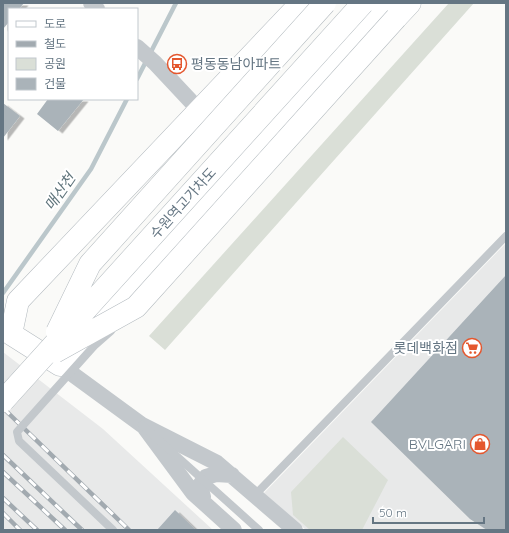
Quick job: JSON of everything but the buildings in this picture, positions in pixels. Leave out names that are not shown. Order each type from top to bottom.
[{"type":"main road","points":[[53,360],[7,331],[18,301],[301,3]]},
{"type":"main road","points":[[53,360],[90,264],[326,3]]},
{"type":"main road","name":"수원역고가차도","points":[[3,402],[53,360],[363,3]]},
{"type":"main road","points":[[53,360],[379,8],[397,8]]},
{"type":"main road","points":[[53,360],[65,348],[136,307],[397,8]]},
{"type":"street","points":[[138,48],[155,63],[199,110]]},
{"type":"street","points":[[53,360],[142,425],[216,463],[255,494],[295,530]]},
{"type":"street","points":[[142,425],[193,493],[234,530]]},
{"type":"street","points":[[205,503],[200,485],[206,477],[216,474],[232,475]]},
{"type":"lane","points":[[255,494],[506,236]]},
{"type":"lane","points":[[113,530],[19,442],[17,432],[94,346],[136,307]]},
{"type":"lane","points":[[142,425],[259,530]]},
{"type":"shaded area","points":[[506,243],[506,530],[306,530],[264,493]]},
{"type":"shaded area","points":[[3,352],[103,429],[213,530],[3,530]]},
{"type":"green space","points":[[449,3],[474,3],[165,350],[149,336]]},
{"type":"green space","points":[[343,437],[388,480],[362,530],[310,530],[293,515],[291,492]]},
{"type":"waterway","name":"매산천","points":[[138,77],[176,3]]},
{"type":"waterway","name":"매산천","points":[[3,293],[91,169],[126,100]]},
{"type":"railway","points":[[3,408],[129,530]]},
{"type":"railway","points":[[3,455],[82,530]]},
{"type":"railway","points":[[3,472],[65,530]]},
{"type":"railway","points":[[3,498],[37,530]]},
{"type":"railway","points":[[3,513],[20,530]]},
{"type":"place","name":"평동동남아파트","points":[[177,64]]},
{"type":"place","name":"롯데백화점","points":[[472,348]]},
{"type":"place","name":"BVLGARI","points":[[480,444]]}]
